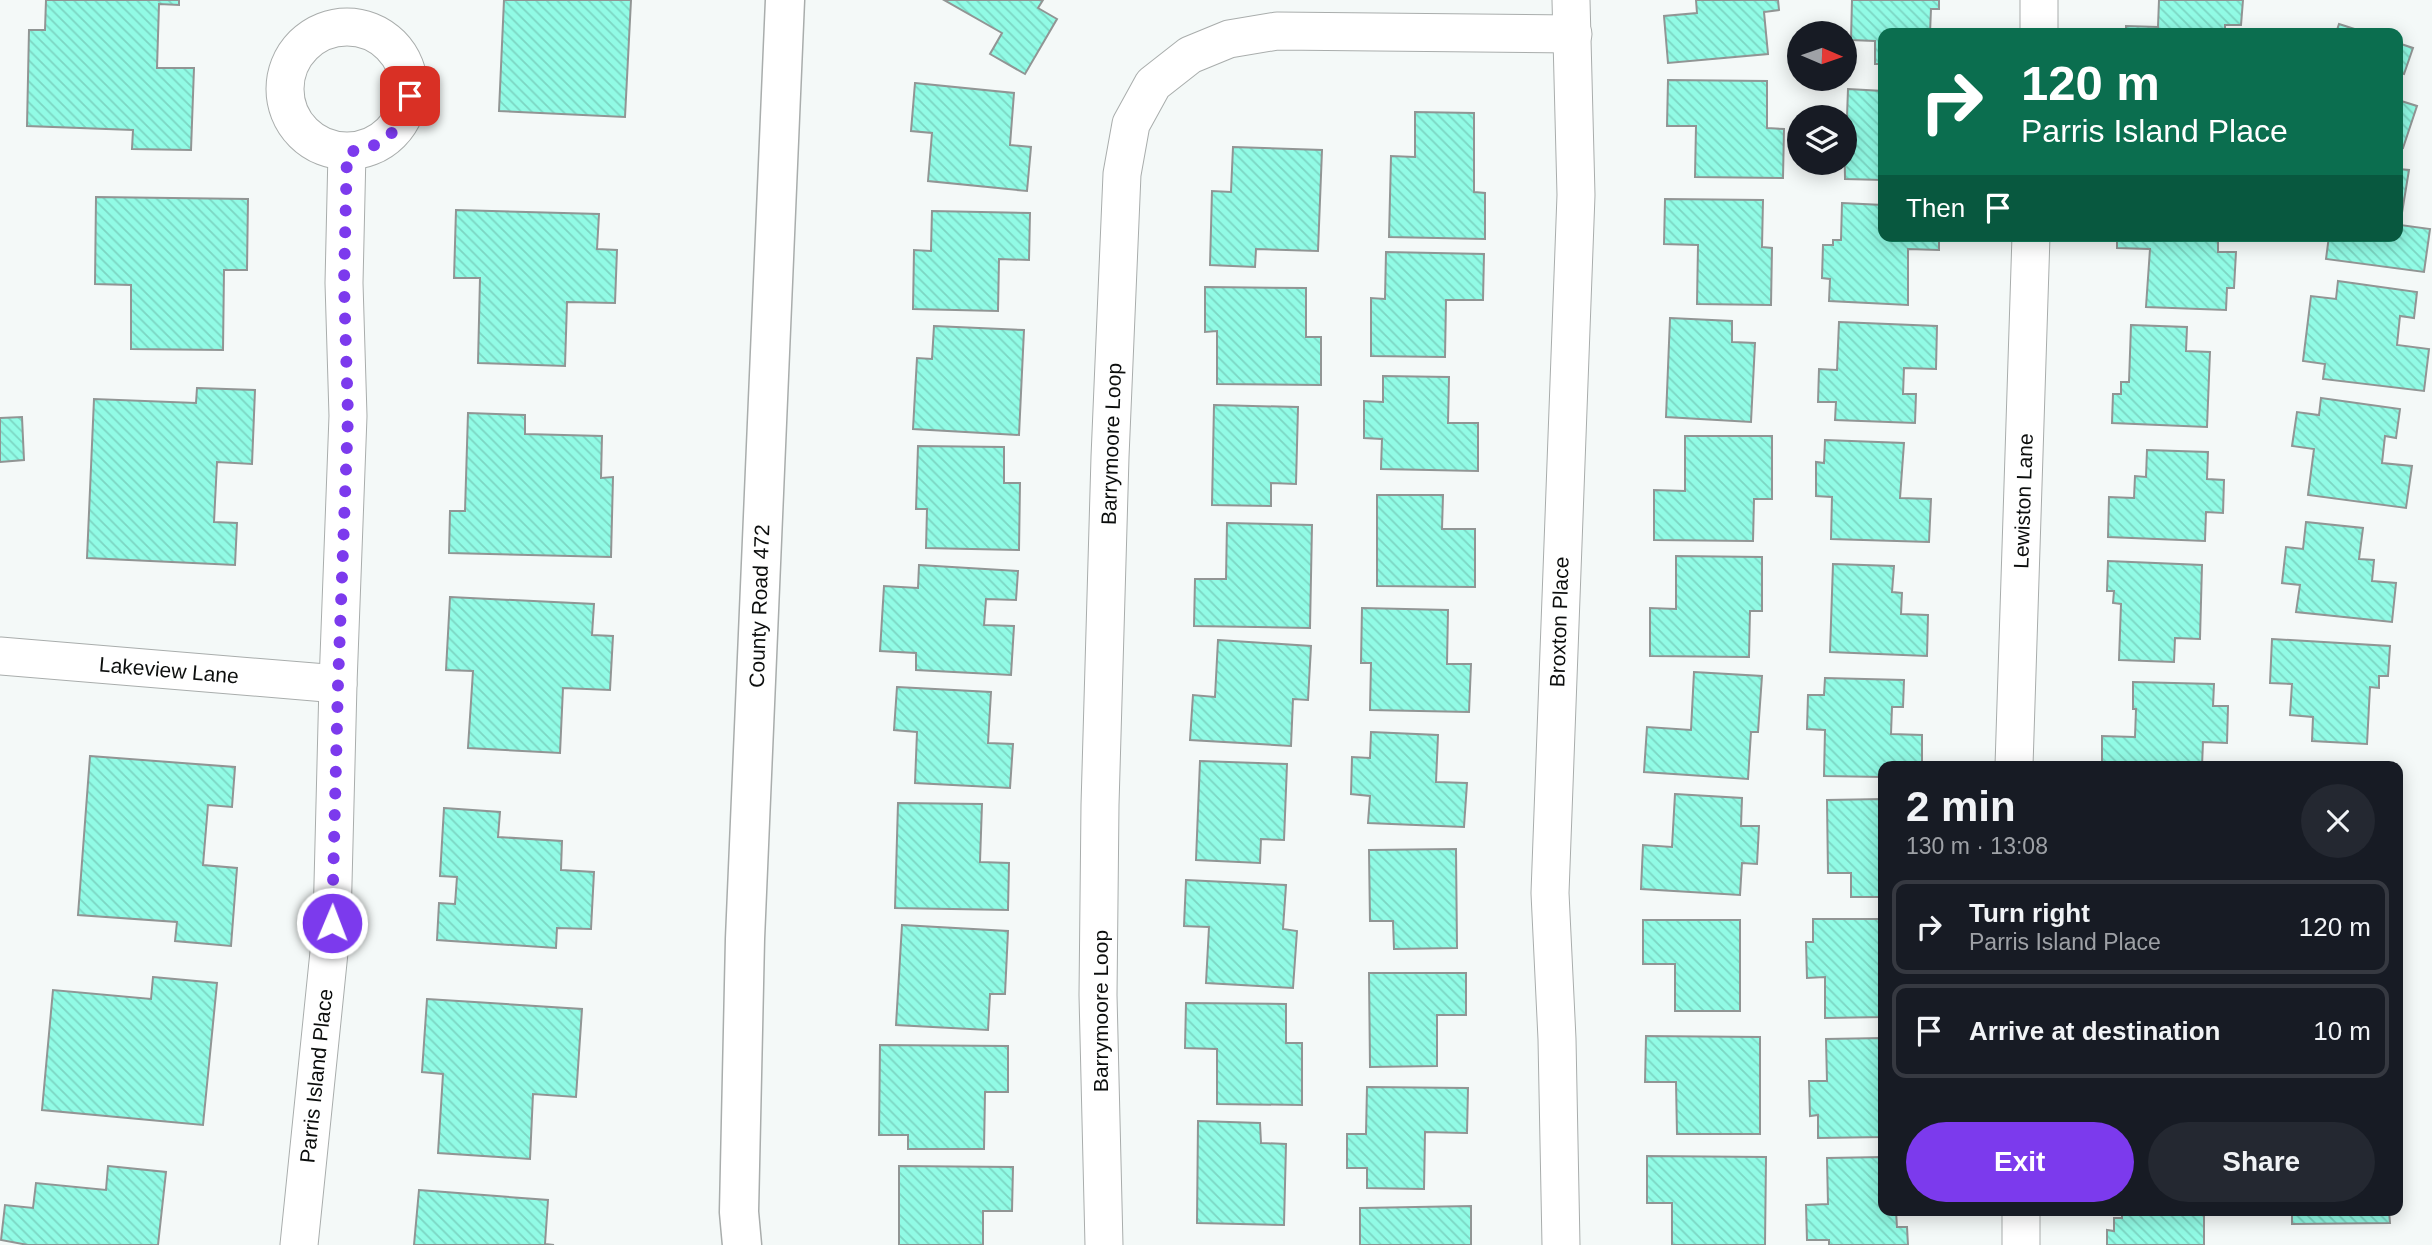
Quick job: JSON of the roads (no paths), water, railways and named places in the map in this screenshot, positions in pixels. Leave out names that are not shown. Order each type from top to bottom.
[{"type":"street","name":"County Road 472","points":[[739,1234],[745,939],[785,0]]},
{"type":"street","points":[[2039,0],[2039,28]]},
{"type":"street","name":"Barrymoore Loop","points":[[1104,1245],[1098,995],[1100,805],[1121,188],[1131,124],[1153,83],[1190,55],[1228,39],[1277,32],[1572,17]]},
{"type":"street","name":"Broxton Place","points":[[1561,1245],[1557,1039],[1550,893],[1576,195],[1572,17]]},
{"type":"street","name":"Parris Island Place","points":[[299,1245],[332,923],[348,416],[344,283],[347,152]]},
{"type":"street","name":"Lewiston Lane","points":[[2014,761],[2031,242]]},
{"type":"street","name":"Lakeview Lane","points":[[0,656],[338,684]]},
{"type":"street","points":[[2021,1216],[2021,1245]]}]
